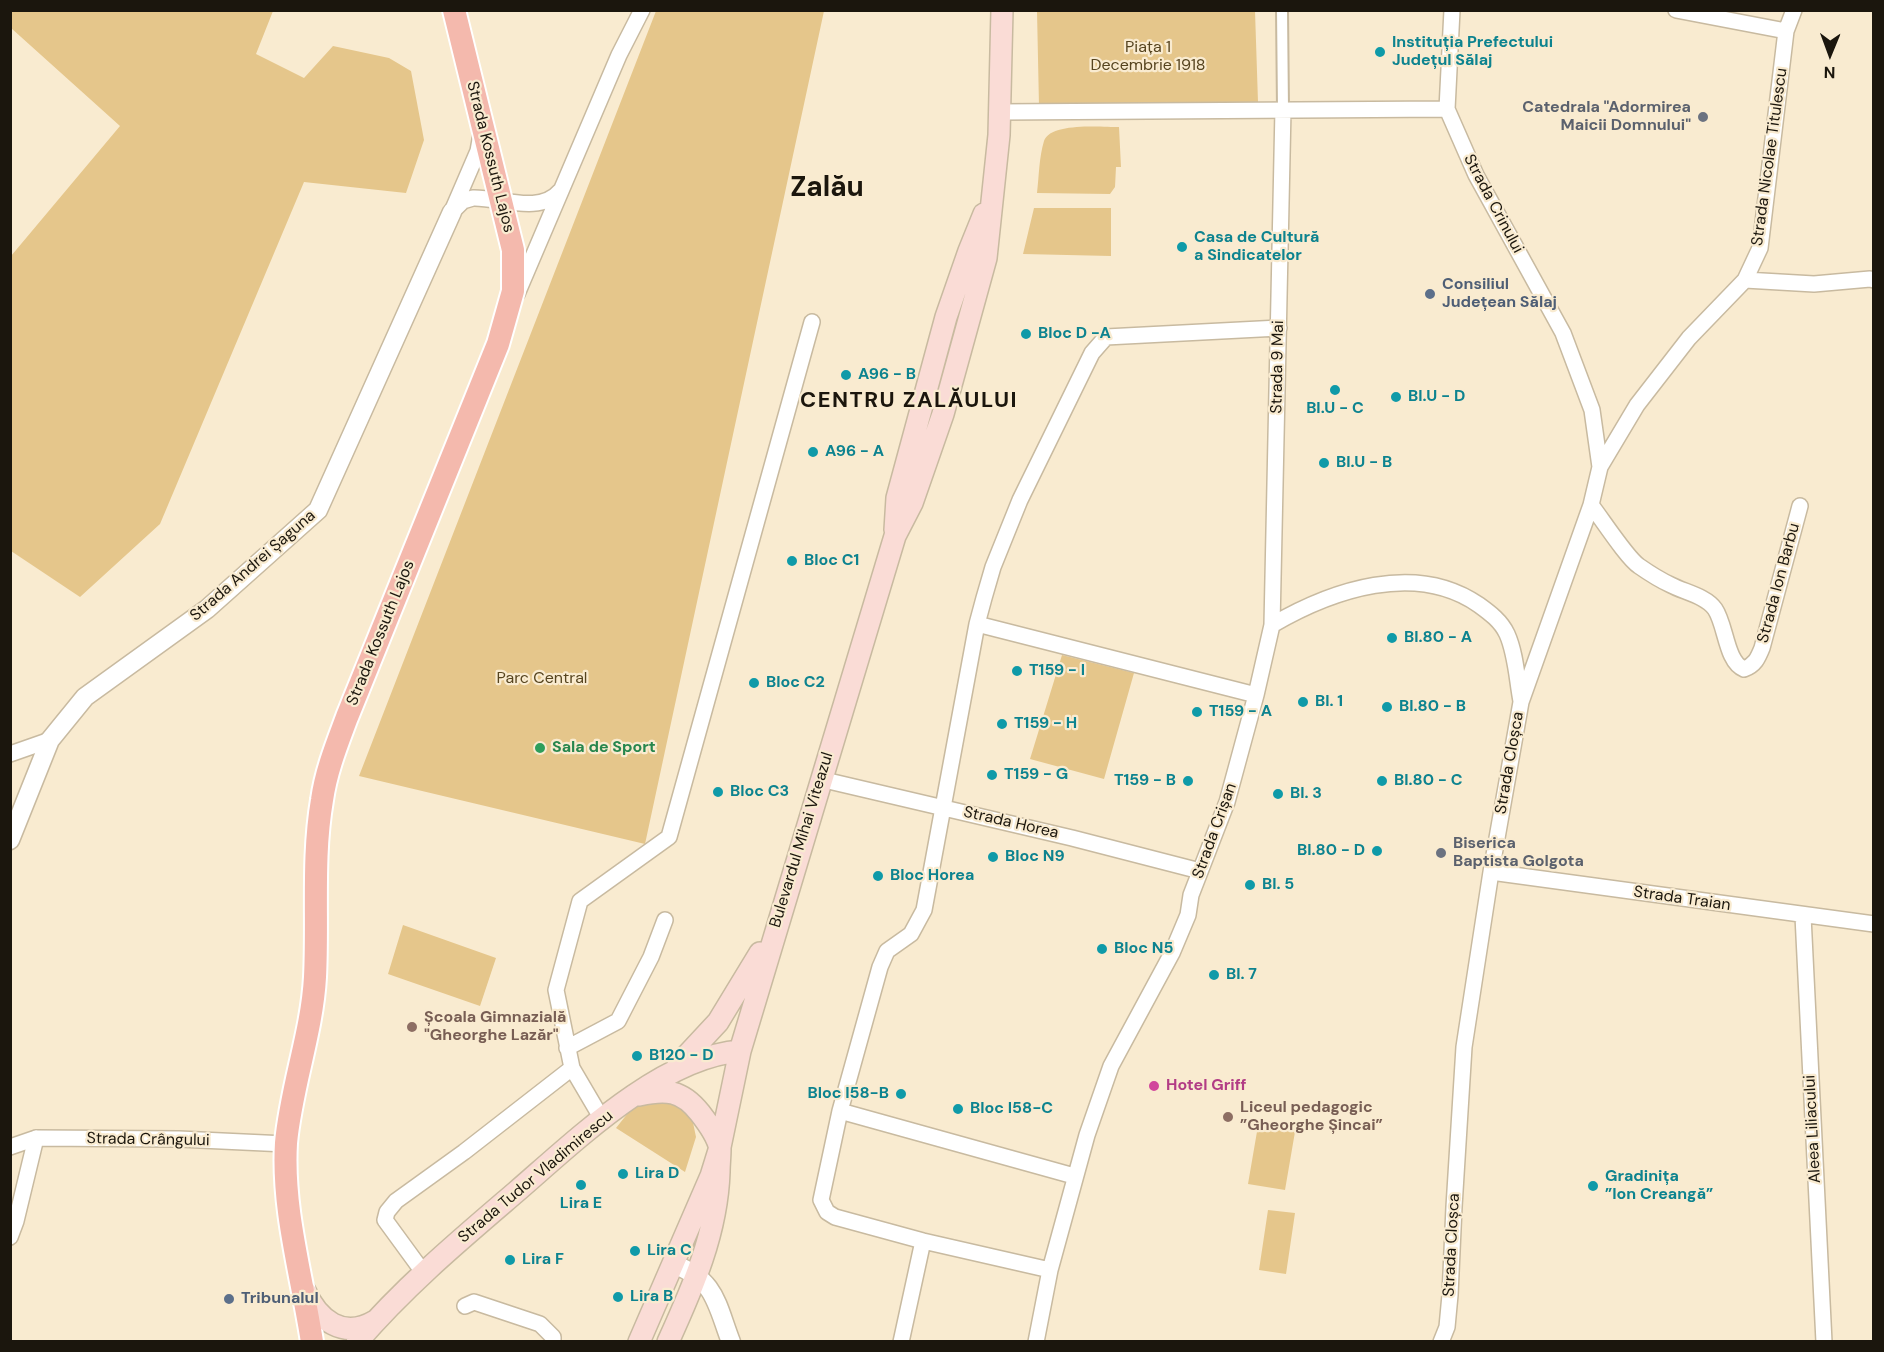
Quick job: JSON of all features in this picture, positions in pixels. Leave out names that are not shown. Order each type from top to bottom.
[{"type":"main road","name":"Strada Kossuth Lajos","points":[[312,1337],[298,1273],[288,1202],[286,1144],[290,1113],[311,1012],[315,978],[317,852],[321,801],[327,774],[347,717],[507,316],[513,291],[513,250],[454,10]]},
{"type":"main road","name":"Bulevardul Mihai Viteazul","points":[[639,1341],[711,1176],[720,1147],[740,1051],[820,779],[895,536],[905,519],[922,477],[967,332],[986,258],[991,222],[1000,112],[1002,10]]},
{"type":"main road","points":[[668,1074],[707,1036],[723,1015],[759,956],[781,910]]},
{"type":"main road","name":"Strada Tudor Vladimirescu","points":[[357,1341],[423,1272],[602,1119],[668,1074],[714,1054],[740,1051]]},
{"type":"main road","points":[[636,1096],[661,1090],[677,1094],[691,1103],[700,1114],[720,1147]]},
{"type":"main road","name":"Bulevardul Mihai Viteazul","points":[[668,1341],[697,1275],[708,1240],[718,1191],[720,1147]]},
{"type":"main road","name":"Strada Kossuth Lajos","points":[[298,1273],[310,1302],[322,1318],[331,1324],[352,1328],[368,1325],[375,1320]]},
{"type":"street","points":[[507,316],[619,55],[642,10]]},
{"type":"street","points":[[1282,10],[1283,109]]},
{"type":"street","points":[[1000,112],[1447,109],[1452,10]]},
{"type":"street","points":[[1676,10],[1786,31]]},
{"type":"street","name":"Strada Nicolae Titulescu","points":[[1745,280],[1760,248],[1786,31],[1794,10]]},
{"type":"street","name":"Strada 9 Mai","points":[[1272,625],[1283,109]]},
{"type":"street","name":"Strada Crinului","points":[[1447,109],[1476,175],[1563,333],[1592,410],[1600,467]]},
{"type":"street","name":"Strada Andrei Șaguna","points":[[10,840],[50,740],[85,697],[207,609],[318,510],[478,151],[481,126]]},
{"type":"street","points":[[452,212],[463,201],[473,198],[526,203],[543,202],[557,195],[563,188]]},
{"type":"street","points":[[1745,280],[1814,284],[1872,278]]},
{"type":"street","name":"Strada Cloșca","points":[[1441,1341],[1447,1327],[1450,1295],[1464,1047],[1491,872],[1521,702],[1591,505],[1600,467],[1637,405],[1683,346],[1745,280]]},
{"type":"street","points":[[602,1119],[572,1068],[556,990],[580,901],[669,837],[812,322]]},
{"type":"street","points":[[1050,1270],[923,1241],[835,1217],[827,1212],[821,1200],[840,1111],[880,967],[887,951],[911,934],[924,910],[977,624],[993,567],[1020,500],[1092,352],[1106,338],[1279,328]]},
{"type":"street","name":"Strada Ion Barbu","points":[[1591,505],[1636,565],[1670,585],[1704,600],[1714,608],[1722,622],[1733,660],[1737,666],[1744,669],[1752,666],[1762,648],[1800,506]]},
{"type":"street","points":[[1272,625],[1296,611],[1360,588],[1388,582],[1433,585],[1463,594],[1495,616],[1507,634],[1521,702]]},
{"type":"street","points":[[977,624],[1256,695]]},
{"type":"street","name":"Strada Crișan","points":[[1036,1341],[1050,1270],[1074,1176],[1111,1066],[1172,953],[1188,915],[1191,895],[1227,802],[1272,625]]},
{"type":"street","points":[[10,754],[50,740]]},
{"type":"street","name":"Strada Horea","points":[[820,779],[1200,871]]},
{"type":"street","name":"Strada Traian","points":[[1491,872],[1874,924]]},
{"type":"street","name":"Aleea Liliacului","points":[[1803,916],[1824,1341]]},
{"type":"street","points":[[567,1048],[618,1021],[651,957],[665,920]]},
{"type":"street","points":[[423,1272],[389,1226],[386,1220],[387,1212],[396,1201],[464,1152],[572,1068]]},
{"type":"street","points":[[840,1111],[1074,1176]]},
{"type":"street","points":[[10,1237],[36,1138]]},
{"type":"street","name":"Strada Crângului","points":[[10,1147],[36,1138],[179,1139],[286,1144]]},
{"type":"street","points":[[901,1341],[923,1241]]},
{"type":"street","points":[[673,1264],[697,1275],[710,1289],[731,1341]]},
{"type":"street","points":[[465,1306],[474,1302],[540,1324],[553,1337],[553,1341]]},
{"type":"green space","points":[[11,10],[273,11],[256,54],[304,78],[333,46],[389,58],[411,71],[424,140],[406,193],[304,182],[160,524],[80,597],[11,551],[11,256],[120,126],[11,28]]},
{"type":"green space","name":"Parc Central","points":[[656,11],[824,11],[645,844],[359,776]]},
{"type":"green space","name":"Piața 1 Decembrie 1918","points":[[1037,11],[1255,11],[1258,102],[1039,106]]},
{"type":"green space","points":[[1119,127],[1121,167],[1116,167],[1115,187],[1110,194],[1037,193],[1041,154],[1048,135],[1066,128]]},
{"type":"green space","points":[[1034,208],[1111,208],[1111,256],[1023,254]]},
{"type":"green space","points":[[1062,655],[1134,673],[1104,779],[1030,759]]},
{"type":"green space","points":[[403,925],[496,958],[480,1006],[388,974]]},
{"type":"green space","points":[[655,1097],[690,1108],[696,1137],[685,1172],[616,1128],[632,1108]]},
{"type":"green space","points":[[1259,1120],[1296,1126],[1285,1190],[1248,1184]]},
{"type":"green space","points":[[1268,1210],[1295,1213],[1286,1274],[1259,1270]]},
{"type":"place","name":"Instituția Prefectului Județul Sălaj","points":[[1380,52]]},
{"type":"place","name":"Catedrala \"Adormirea Maicii Domnului\"","points":[[1703,117]]},
{"type":"place","name":"Casa de Cultură a Sindicatelor","points":[[1182,247]]},
{"type":"place","name":"Consiliul Județean Sălaj","points":[[1430,294]]},
{"type":"place","name":"Bloc D -A","points":[[1026,334]]},
{"type":"place","name":"A96 - B","points":[[846,375]]},
{"type":"place","name":"Bl.U - C","points":[[1335,390]]},
{"type":"place","name":"Bl.U - D","points":[[1396,397]]},
{"type":"place","name":"A96 - A","points":[[813,452]]},
{"type":"place","name":"Bl.U - B","points":[[1324,463]]},
{"type":"place","name":"Bloc C1","points":[[792,561]]},
{"type":"place","name":"Bl.80 - A","points":[[1392,638]]},
{"type":"place","name":"T159 - I","points":[[1017,671]]},
{"type":"place","name":"Bloc C2","points":[[754,683]]},
{"type":"place","name":"Bl. 1","points":[[1303,702]]},
{"type":"place","name":"Bl.80 - B","points":[[1387,707]]},
{"type":"place","name":"T159 - A","points":[[1197,712]]},
{"type":"place","name":"T159 - H","points":[[1002,724]]},
{"type":"place","name":"Sala de Sport","points":[[540,748]]},
{"type":"place","name":"T159 - G","points":[[992,775]]},
{"type":"place","name":"T159 - B","points":[[1188,781]]},
{"type":"place","name":"Bl.80 - C","points":[[1382,781]]},
{"type":"place","name":"Bloc C3","points":[[718,792]]},
{"type":"place","name":"Bl. 3","points":[[1278,794]]},
{"type":"place","name":"Bl.80 - D","points":[[1377,851]]},
{"type":"place","name":"Biserica Baptista Golgota","points":[[1441,853]]},
{"type":"place","name":"Bloc N9","points":[[993,857]]},
{"type":"place","name":"Bloc Horea","points":[[878,876]]},
{"type":"place","name":"Bl. 5","points":[[1250,885]]},
{"type":"place","name":"Bloc N5","points":[[1102,949]]},
{"type":"place","name":"Bl. 7","points":[[1214,975]]},
{"type":"place","name":"Școala Gimnazială \"Gheorghe Lazăr\"","points":[[412,1027]]},
{"type":"place","name":"B120 - D","points":[[637,1056]]},
{"type":"place","name":"Hotel Griff","points":[[1154,1086]]},
{"type":"place","name":"Bloc I58-B","points":[[901,1094]]},
{"type":"place","name":"Bloc I58-C","points":[[958,1109]]},
{"type":"place","name":"Liceul pedagogic ”Gheorghe Șincai”","points":[[1228,1117]]},
{"type":"place","name":"Lira D","points":[[623,1174]]},
{"type":"place","name":"Lira E","points":[[581,1185]]},
{"type":"place","name":"Gradinița ”Ion Creangă”","points":[[1593,1186]]},
{"type":"place","name":"Lira C","points":[[635,1251]]},
{"type":"place","name":"Lira F","points":[[510,1260]]},
{"type":"place","name":"Lira B","points":[[618,1297]]},
{"type":"place","name":"Tribunalul","points":[[229,1299]]},
{"type":"district","name":"Zalău","points":[[827,189]]},
{"type":"district","name":"CENTRU ZALĂULUI","points":[[909,401]]}]
